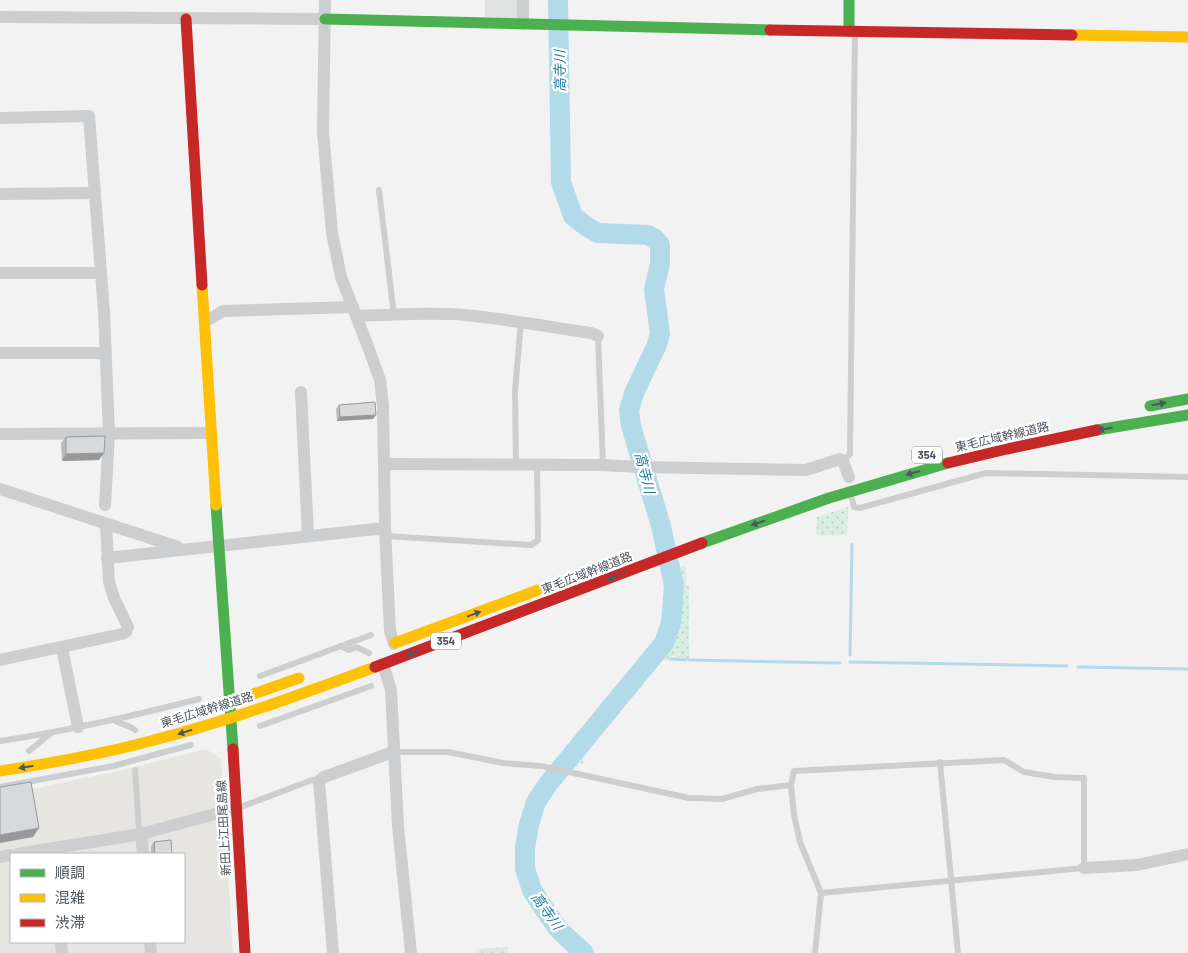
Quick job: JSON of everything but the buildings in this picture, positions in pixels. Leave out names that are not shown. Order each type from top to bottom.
[{"type":"main road","points":[[849,0],[852,31]]},
{"type":"main road","name":"新田上江田尾島線","points":[[186,19],[211,433],[231,702],[245,953]]},
{"type":"main road","points":[[325,19],[756,30],[1188,37]]},
{"type":"main road","points":[[1136,408],[1188,399]]},
{"type":"main road","name":"東毛広域幹線道路","points":[[0,771],[82,757],[131,746],[176,735],[262,708],[765,520],[906,475],[1018,446],[1146,421],[1188,415]]},
{"type":"main road","name":"東毛広域幹線道路","points":[[351,660],[553,584]]},
{"type":"main road","name":"東毛広域幹線道路","points":[[216,707],[314,673]]},
{"type":"main road","points":[[117,734],[139,728]]},
{"type":"main road","points":[[24,752],[56,747]]},
{"type":"street","points":[[325,0],[323,132],[332,232],[341,277],[380,380],[383,406],[385,532],[390,634],[382,648]]},
{"type":"street","points":[[523,0],[523,24]]},
{"type":"street","points":[[0,17],[325,19]]},
{"type":"street","points":[[0,118],[90,116],[101,273],[109,434],[105,505]]},
{"type":"street","points":[[0,194],[95,194]]},
{"type":"street","points":[[0,273],[101,273]]},
{"type":"street","points":[[205,322],[223,312],[341,308],[394,315],[464,315],[522,322],[591,333],[598,336]]},
{"type":"street","points":[[0,353],[105,352]]},
{"type":"street","points":[[301,392],[308,536]]},
{"type":"street","points":[[0,434],[211,433]]},
{"type":"street","points":[[384,464],[537,464],[806,470],[840,459],[844,461],[849,477]]},
{"type":"street","points":[[0,489],[184,549]]},
{"type":"street","points":[[0,660],[62,648],[126,632],[128,627],[111,590],[107,558],[106,524]]},
{"type":"street","points":[[107,558],[308,536],[385,532]]},
{"type":"street","points":[[62,648],[78,727]]},
{"type":"street","points":[[383,664],[391,690],[393,752],[410,953]]},
{"type":"street","points":[[333,953],[319,781],[324,777],[393,752]]},
{"type":"street","points":[[34,853],[50,852],[142,834],[237,808]]},
{"type":"street","points":[[142,834],[143,853]]},
{"type":"street","points":[[1084,868],[1137,865],[1188,854]]},
{"type":"lane","points":[[844,461],[850,454],[852,31]]},
{"type":"lane","points":[[379,190],[394,315]]},
{"type":"lane","points":[[516,464],[515,391],[522,322]]},
{"type":"lane","points":[[598,336],[603,465]]},
{"type":"lane","points":[[385,532],[531,545],[538,540],[537,464]]},
{"type":"lane","points":[[850,492],[854,507],[860,508],[986,473],[1188,477]]},
{"type":"lane","points":[[260,676],[371,635]]},
{"type":"lane","points":[[341,646],[349,650],[356,647],[382,648]]},
{"type":"lane","points":[[278,686],[281,677],[290,672],[295,663]]},
{"type":"lane","points":[[332,701],[335,694],[346,687],[353,675]]},
{"type":"lane","points":[[260,726],[372,686]]},
{"type":"lane","points":[[0,741],[52,733],[114,720],[198,699]]},
{"type":"lane","points":[[262,708],[281,713],[283,718]]},
{"type":"lane","points":[[114,720],[120,724],[128,724],[139,728]]},
{"type":"lane","points":[[24,752],[52,733]]},
{"type":"lane","points":[[0,787],[114,766],[191,745]]},
{"type":"lane","points":[[114,766],[131,746]]},
{"type":"lane","points":[[393,752],[448,752],[503,763],[556,768],[689,798],[722,799],[757,789],[790,785]]},
{"type":"lane","points":[[815,953],[821,893],[800,842],[794,815],[790,785],[794,771],[1004,760],[1024,772],[1055,777],[1084,778],[1084,868],[821,893]]},
{"type":"lane","points":[[940,762],[958,953]]},
{"type":"lane","points":[[135,770],[139,828],[142,834]]},
{"type":"lane","points":[[0,780],[15,785]]},
{"type":"lane","points":[[237,808],[312,780],[319,781]]},
{"type":"shaded area","points":[[485,0],[519,0],[519,18],[485,17]]},
{"type":"shaded area","points":[[206,749],[221,759],[233,953],[0,953],[0,793],[36,788],[119,771]]},
{"type":"green space","points":[[848,507],[847,535],[816,535],[817,517]]},
{"type":"green space","points":[[686,565],[686,585],[689,586],[689,661],[672,656],[671,661],[661,660],[583,757],[583,764],[580,762],[578,767],[572,765],[670,641],[676,625],[678,609],[675,569]]},
{"type":"green space","points":[[507,947],[508,953],[477,953],[476,949]]},
{"type":"waterway","name":"高寺川","points":[[558,0],[561,182],[573,216],[598,233],[648,235],[660,245],[660,264],[654,289],[660,334],[656,347],[634,393],[629,410],[631,426],[661,526],[674,586],[671,623],[664,643],[548,784],[536,802],[529,824],[525,848],[525,869],[532,890],[559,930],[584,953]]},
{"type":"waterway","points":[[850,655],[852,544]]},
{"type":"waterway","points":[[671,659],[685,660]]},
{"type":"waterway","points":[[689,660],[840,663]]},
{"type":"waterway","points":[[850,662],[1067,666]]},
{"type":"waterway","points":[[1078,667],[1188,669]]},
{"type":"traffic: fast","points":[[849,0],[849,31]]},
{"type":"traffic: fast","points":[[325,19],[770,30]]},
{"type":"traffic: fast","points":[[1150,406],[1188,399]]},
{"type":"traffic: fast","points":[[1097,430],[1188,415]]},
{"type":"traffic: fast","points":[[702,543],[829,498],[948,463]]},
{"type":"traffic: fast","points":[[216,505],[233,749]]},
{"type":"traffic: slow","points":[[1072,35],[1188,37]]},
{"type":"traffic: slow","points":[[202,285],[216,505]]},
{"type":"traffic: slow","points":[[395,643],[538,590]]},
{"type":"traffic: slow","points":[[0,771],[97,754],[182,733],[375,667]]},
{"type":"traffic: slow","points":[[228,703],[299,678]]},
{"type":"traffic: jam","points":[[186,19],[202,285]]},
{"type":"traffic: jam","points":[[770,30],[1072,35]]},
{"type":"traffic: jam","points":[[948,463],[1097,430]]},
{"type":"traffic: jam","points":[[375,667],[702,543]]},
{"type":"traffic: jam","points":[[233,749],[245,953]]}]
